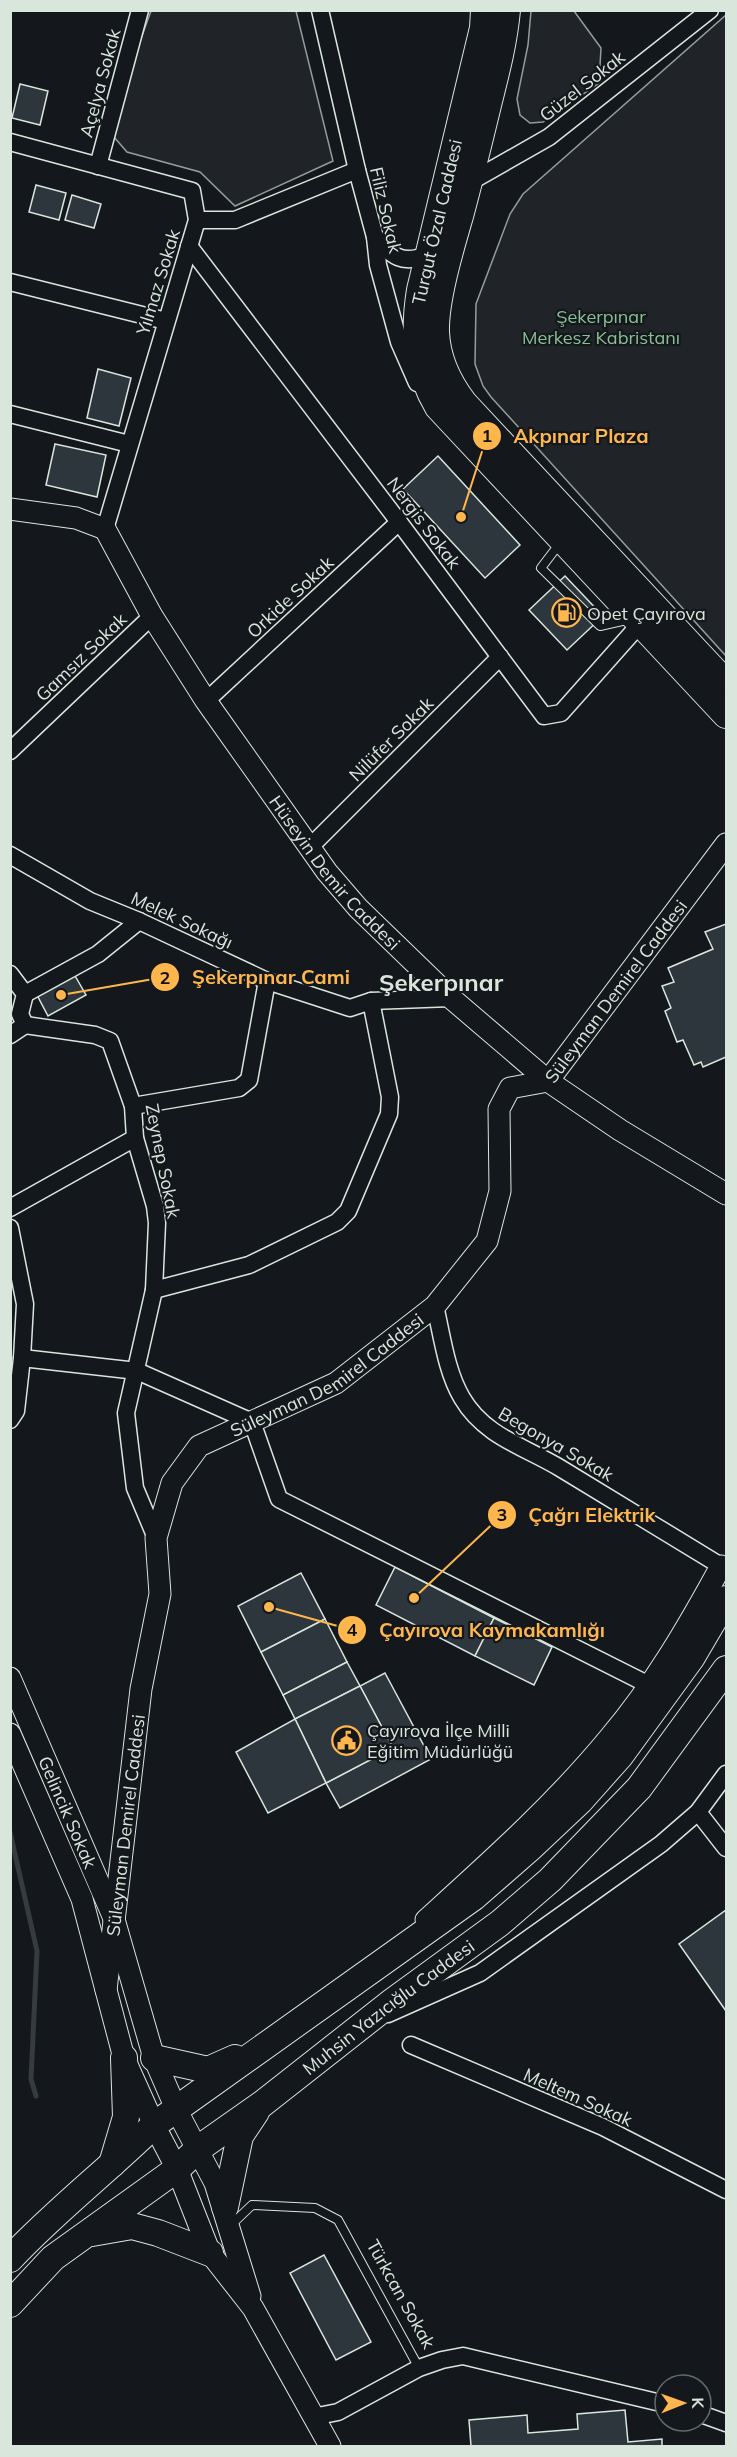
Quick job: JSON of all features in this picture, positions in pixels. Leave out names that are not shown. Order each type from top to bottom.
[{"type":"main road","name":"Turgut Özal Caddesi","points":[[484,10],[483,28],[428,254],[416,316],[417,355],[423,375],[438,407],[726,715]]},
{"type":"main road","name":"Turgut Özal Caddesi","points":[[507,10],[504,38],[470,182],[450,250],[437,314],[438,354],[449,381],[464,403],[726,683]]},
{"type":"main road","name":"Muhsin Yazıcığlu Caddesi","points":[[10,2259],[57,2213],[111,2168],[154,2125],[177,2111],[265,2045],[474,1897],[580,1801],[620,1756],[692,1657],[726,1599]]},
{"type":"main road","name":"Muhsin Yazıcığlu Caddesi","points":[[10,2304],[53,2258],[177,2169],[198,2149],[262,2104],[358,2028],[500,1923],[550,1880],[639,1788],[726,1669]]},
{"type":"main road","points":[[154,2058],[208,2070],[265,2045]]},
{"type":"main road","points":[[111,2168],[126,2116],[124,2058]]},
{"type":"main road","points":[[227,2216],[240,2136],[262,2104]]},
{"type":"main road","points":[[86,2234],[132,2226],[210,2253]]},
{"type":"street","name":"Açelya Sokak","points":[[98,166],[140,10]]},
{"type":"street","name":"Filiz Sokak","points":[[320,10],[375,237],[378,265],[399,342],[417,383],[438,407]]},
{"type":"street","name":"Güzel Sokak","points":[[470,182],[549,137],[710,11]]},
{"type":"street","name":"Yılmaz Sokak","points":[[10,142],[192,191],[197,220],[105,529]]},
{"type":"street","points":[[197,220],[235,220],[357,170]]},
{"type":"street","points":[[375,237],[390,254],[400,258],[416,260],[428,254]]},
{"type":"street","name":"Nergis Sokak","points":[[189,246],[544,716],[561,713],[637,621]]},
{"type":"street","points":[[10,282],[166,321]]},
{"type":"street","points":[[10,414],[129,444]]},
{"type":"street","points":[[10,508],[76,518],[105,529]]},
{"type":"street","name":"Orkide Sokak","points":[[206,701],[399,522]]},
{"type":"street","name":"Hüseyin Demir Caddesi","points":[[105,529],[152,616],[206,701],[327,872],[358,908],[412,963],[548,1081],[700,1180],[726,1194]]},
{"type":"street","name":"Gamsız Sokak","points":[[10,751],[152,616]]},
{"type":"street","name":"Nilüfer Sokak","points":[[310,848],[500,657]]},
{"type":"street","name":"Süleyman Demirel Caddesi","points":[[106,1990],[141,1689],[160,1594],[156,1538],[172,1484],[199,1446],[336,1383],[435,1306],[487,1241],[500,1191],[499,1108],[510,1088],[548,1081],[726,844]]},
{"type":"street","name":"Melek Sokağı","points":[[10,855],[90,901],[139,921],[267,981],[350,1008],[371,1001],[451,998]]},
{"type":"street","points":[[10,1035],[25,1025],[20,1014],[25,994],[98,954],[139,921]]},
{"type":"street","points":[[10,974],[25,994]]},
{"type":"street","points":[[133,1106],[238,1088],[249,1080],[267,981]]},
{"type":"street","points":[[154,1290],[249,1265],[337,1222],[348,1211],[389,1114],[390,1097],[371,1001]]},
{"type":"street","name":"Zeynep Sokak","points":[[25,1025],[95,1035],[110,1041],[133,1106],[135,1138],[155,1206],[157,1223],[154,1290],[126,1413],[135,1488],[156,1538]]},
{"type":"street","points":[[578,1041],[568,1064],[567,1075],[575,1095],[590,1110]]},
{"type":"street","points":[[10,1208],[135,1138]]},
{"type":"street","points":[[10,1228],[24,1304],[22,1358],[16,1411],[10,1420]]},
{"type":"street","name":"Begonya Sokak","points":[[435,1306],[448,1360],[461,1397],[479,1421],[509,1443],[552,1464],[721,1566]]},
{"type":"street","points":[[22,1358],[137,1371],[252,1422],[279,1499],[649,1684]]},
{"type":"street","name":"Muhsin Yazıcığlu Caddesi","points":[[362,1976],[468,1881],[573,1780],[612,1736],[689,1624],[721,1566]]},
{"type":"street","name":"Gelincik Sokak","points":[[10,1677],[113,1916],[154,2058],[177,2111],[215,2183],[227,2216],[253,2308]]},
{"type":"street","name":"Gelincik Sokak","points":[[10,1734],[82,1899],[124,2058],[177,2169],[210,2253],[253,2308]]},
{"type":"street","points":[[358,2028],[480,1973],[662,1844],[698,1812],[726,1774]]},
{"type":"street","points":[[698,1812],[726,1848]]},
{"type":"street","name":"Meltem Sokak","points":[[411,2045],[603,2127],[726,2190]]},
{"type":"street","points":[[253,2308],[330,2446]]},
{"type":"street","name":"Türkcan Sokak","points":[[419,2368],[463,2356],[653,2401]]},
{"type":"street","points":[[313,2417],[338,2412],[419,2368]]},
{"type":"lane","points":[[562,540],[541,568],[600,626],[637,621]]},
{"type":"lane","name":"Türkcan Sokak","points":[[227,2216],[252,2205],[315,2208],[338,2220],[419,2368]]},
{"type":"green space","points":[[151,11],[296,11],[333,161],[235,206],[200,172],[127,152],[108,130]]},
{"type":"green space","points":[[531,11],[574,11],[601,48],[599,83],[543,122],[530,123],[520,115],[517,99],[528,45]]},
{"type":"green space","name":"Şekerpınar Merkesz Kabristanı","points":[[726,15],[726,656],[491,397],[483,386],[475,364],[476,304],[510,214],[523,194]]},
{"type":"building","points":[[20,84],[48,91],[40,125],[12,118]]},
{"type":"building","points":[[36,185],[66,193],[59,220],[29,212]]},
{"type":"building","points":[[72,195],[101,204],[94,228],[65,220]]},
{"type":"building","points":[[98,369],[131,378],[119,426],[87,418]]},
{"type":"building","points":[[55,444],[106,455],[97,497],[46,485]]},
{"type":"building","points":[[438,456],[520,545],[485,578],[403,489]]},
{"type":"building","points":[[565,576],[603,616],[567,650],[529,610]]},
{"type":"building","points":[[726,924],[726,1057],[703,1067],[701,1062],[694,1065],[683,1040],[677,1042],[665,1011],[671,1008],[662,986],[674,982],[668,968],[713,949],[705,932]]},
{"type":"building","points":[[74,974],[86,995],[48,1016],[37,995]]},
{"type":"building","points":[[395,1567],[494,1618],[475,1656],[376,1605]]},
{"type":"building","points":[[301,1573],[325,1619],[261,1652],[238,1606]]},
{"type":"building","points":[[494,1618],[552,1647],[534,1685],[475,1656]]},
{"type":"building","points":[[325,1619],[347,1662],[283,1695],[261,1652]]},
{"type":"building","points":[[347,1662],[360,1686],[295,1719],[283,1695]]},
{"type":"building","points":[[385,1673],[431,1759],[340,1808],[326,1783],[393,1748],[360,1686]]},
{"type":"building","points":[[360,1686],[393,1748],[326,1783],[295,1719]]},
{"type":"building","points":[[295,1719],[326,1783],[268,1813],[236,1752]]},
{"type":"building","points":[[726,1910],[726,2011],[679,1944]]},
{"type":"building","points":[[324,2255],[371,2342],[336,2360],[290,2273]]},
{"type":"building","points":[[625,2410],[628,2442],[662,2439],[662,2446],[471,2446],[469,2420],[527,2415],[528,2433],[578,2429],[577,2414]]},
{"type":"waterway","points":[[10,1832],[37,1951],[31,2079],[36,2096]]},
{"type":"place","name":"Akpınar Plaza","points":[[461,517]]},
{"type":"place","name":"Opet Çayırova","points":[[566,613]]},
{"type":"place","name":"Şekerpınar Cami","points":[[61,995]]},
{"type":"place","name":"Çağrı Elektrik","points":[[414,1598]]},
{"type":"place","name":"Çayırova Kaymakamlığı","points":[[269,1607]]},
{"type":"place","name":"Çayırova İlçe Milli Eğitim Müdürlüğü","points":[[346,1740]]},
{"type":"district","name":"Şekerpınar","points":[[441,982]]}]
